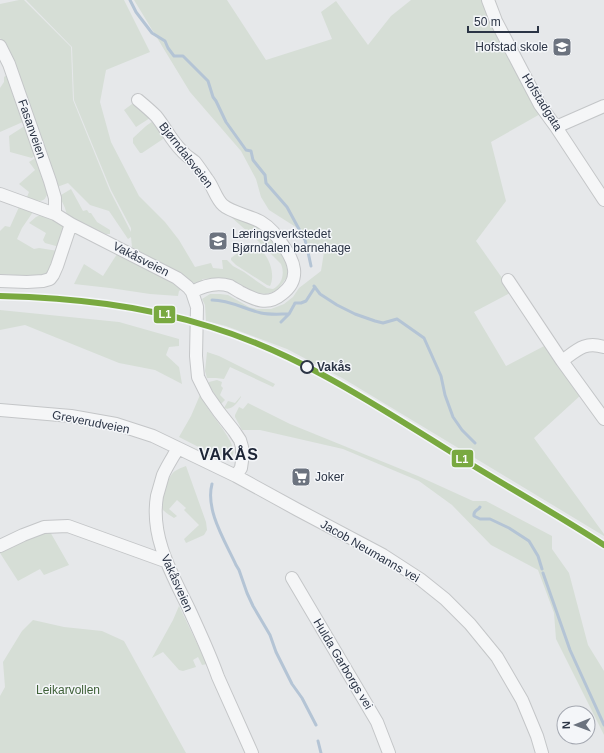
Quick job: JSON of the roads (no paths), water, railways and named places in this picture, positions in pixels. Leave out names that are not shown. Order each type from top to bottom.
[{"type":"street","name":"Hofstadgata","points":[[488,0],[496,21],[540,105],[604,200]]},
{"type":"street","name":"Fasanveien","points":[[0,46],[9,64],[50,181],[54,198],[55,214]]},
{"type":"street","name":"Bjørndalsveien","points":[[138,100],[156,116],[182,151],[196,163],[208,180],[222,205],[260,221],[268,227],[286,249],[294,263],[294,278],[288,288],[275,299],[268,301],[260,301],[251,298],[230,286],[211,285],[192,292]]},
{"type":"street","points":[[556,127],[604,106]]},
{"type":"street","name":"Vakåsveien","points":[[0,194],[55,214],[71,224],[177,278],[192,292]]},
{"type":"street","points":[[0,281],[43,281],[53,276],[71,224]]},
{"type":"street","points":[[508,280],[562,361],[604,419]]},
{"type":"street","points":[[178,448],[236,476],[241,468],[242,446],[240,440],[207,395],[198,377],[196,356],[197,307],[192,292]]},
{"type":"street","points":[[562,361],[588,345],[604,347]]},
{"type":"street","name":"Greverudveien","points":[[0,410],[71,416],[116,424],[153,436],[178,448]]},
{"type":"street","name":"Vakåsveien","points":[[178,448],[163,475],[157,497],[156,522],[160,541],[165,561],[190,612],[252,753]]},
{"type":"street","name":"Jacob Neumanns vei","points":[[236,476],[383,555],[420,579],[445,599],[470,624],[497,657],[522,700],[537,736],[542,753]]},
{"type":"street","points":[[0,546],[44,527],[68,526],[165,561]]},
{"type":"street","name":"Hulda Garborgs vei","points":[[292,578],[377,722],[389,753]]},
{"type":"waterway","points":[[130,0],[136,12],[152,33],[165,41],[174,56],[183,56],[208,81],[213,97],[226,122],[246,150],[251,151],[253,160],[265,175],[266,183],[287,207],[305,240],[311,266]]},
{"type":"waterway","points":[[314,286],[320,294],[355,314],[383,323],[397,319],[424,338],[441,376],[445,395],[453,417],[462,430],[475,443]]},
{"type":"waterway","points":[[212,300],[231,303],[261,313],[289,314],[295,303],[306,301],[315,287]]},
{"type":"waterway","points":[[281,322],[289,314]]},
{"type":"waterway","points":[[212,484],[211,504],[217,525],[239,570],[253,606],[270,635],[276,652],[292,684],[302,698],[316,725]]},
{"type":"waterway","points":[[480,507],[475,512],[474,516],[480,519],[490,519],[509,528],[529,541],[538,556],[542,569]]},
{"type":"waterway","points":[[543,573],[570,650],[604,725]]},
{"type":"waterway","points":[[318,741],[321,753]]},
{"type":"place","name":"Hofstad skole","points":[[562,47]]},
{"type":"place","name":"Læringsverkstedet Bjørndalen barnehage","points":[[218,241]]},
{"type":"place","name":"Vakås","points":[[307,367]]},
{"type":"place","name":"Joker","points":[[301,477]]},
{"type":"district","name":"VAKÅS","points":[[229,454]]},
{"type":"park label","name":"Leikarvollen","points":[[68,690]]}]
